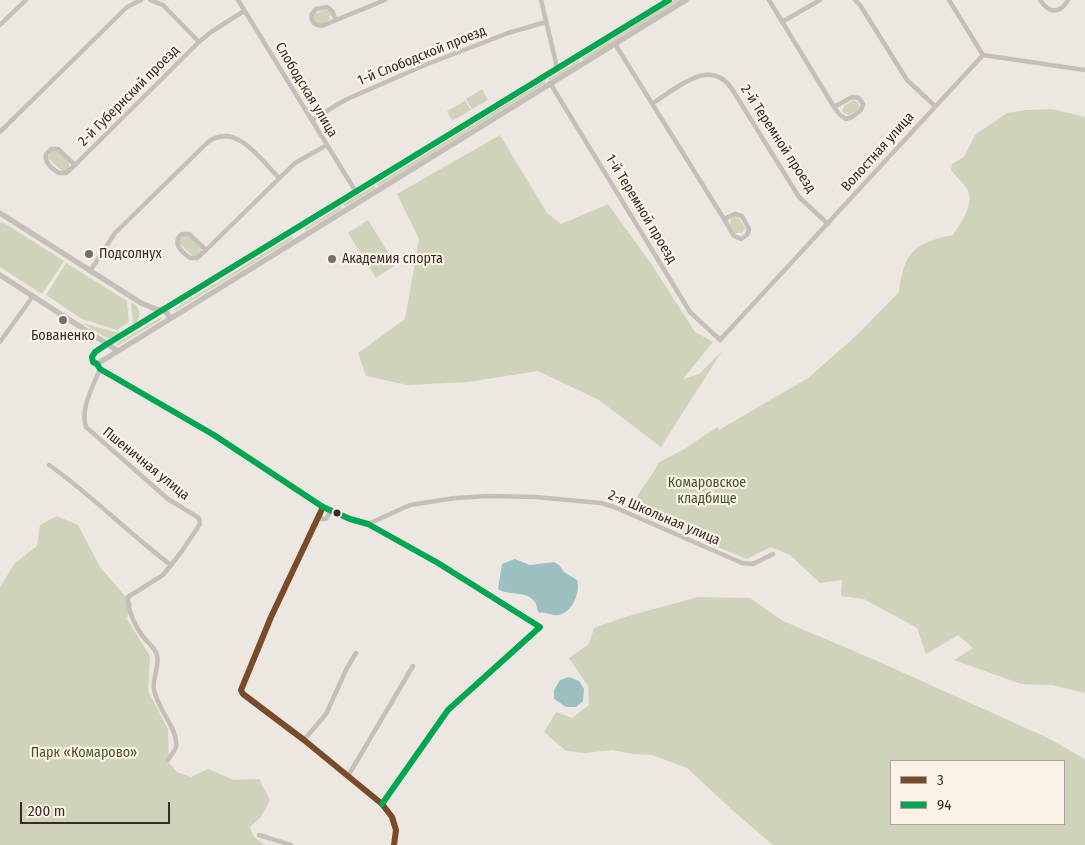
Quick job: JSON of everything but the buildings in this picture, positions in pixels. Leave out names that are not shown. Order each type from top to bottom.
[{"type":"street","points":[[0,25],[26,0]]},
{"type":"street","points":[[0,132],[126,7],[141,0]]},
{"type":"street","name":"2-й Губернский проезд","points":[[150,0],[163,5],[199,42]]},
{"type":"street","name":"Слободская улица","points":[[238,0],[356,192]]},
{"type":"street","points":[[336,20],[332,11],[327,7],[316,9],[312,14],[312,21],[317,25],[324,25],[385,0]]},
{"type":"street","points":[[541,0],[557,67]]},
{"type":"street","points":[[320,513],[321,518],[326,519],[330,512],[214,435],[93,362],[92,357],[95,352],[669,0]]},
{"type":"street","points":[[99,366],[118,351],[170,318],[686,0]]},
{"type":"street","points":[[769,0],[834,107],[842,117],[849,119],[861,110],[862,104],[858,98],[852,97],[834,107]]},
{"type":"street","points":[[782,22],[820,0]]},
{"type":"street","points":[[855,0],[907,80],[935,106]]},
{"type":"street","points":[[949,0],[983,55],[1085,70]]},
{"type":"street","points":[[1040,0],[1048,10],[1054,11],[1068,0]]},
{"type":"street","name":"2-й Губернский проезд","points":[[75,165],[58,149],[51,149],[46,154],[46,160],[59,173],[66,174],[199,42],[244,11]]},
{"type":"street","name":"1-й Слободской проезд","points":[[312,120],[345,100],[425,66],[508,33],[546,22]]},
{"type":"street","points":[[616,44],[734,236],[741,238],[747,236],[749,229],[742,216],[736,214],[724,219]]},
{"type":"street","name":"Волостная улица","points":[[720,340],[983,55]]},
{"type":"street","name":"2-й Теремной проезд","points":[[653,103],[695,76],[711,74],[721,78],[732,89],[799,197],[828,224]]},
{"type":"street","name":"1-й Теремной проезд","points":[[550,83],[690,312],[720,340]]},
{"type":"street","points":[[90,271],[115,233],[207,143],[216,138],[226,136],[241,140],[279,178]]},
{"type":"street","points":[[206,250],[189,234],[182,234],[178,238],[177,245],[190,258],[197,258],[206,250],[295,163],[327,145]]},
{"type":"street","points":[[0,213],[142,303],[158,310],[164,309]]},
{"type":"street","points":[[0,218],[9,219]]},
{"type":"street","points":[[298,227],[303,236]]},
{"type":"street","points":[[0,276],[118,351]]},
{"type":"street","points":[[0,342],[33,296]]},
{"type":"street","points":[[164,309],[170,318]]},
{"type":"street","name":"Пшеничная улица","points":[[99,366],[83,418],[86,427],[168,499],[199,518],[200,524],[195,534],[171,565],[162,575],[128,598],[128,607],[144,639],[155,650],[158,657],[154,689],[162,711],[175,735],[176,748],[168,760]]},
{"type":"street","points":[[49,465],[69,479],[129,532],[171,565]]},
{"type":"street","name":"2-я Школьная улица","points":[[368,524],[389,513],[419,503],[463,497],[535,497],[601,503],[614,507],[742,563],[754,564],[772,554]]},
{"type":"street","points":[[324,507],[271,617],[241,690],[243,694],[304,740],[382,804],[392,817],[396,830],[395,843]]},
{"type":"street","points":[[324,507],[350,519],[368,524],[438,563],[540,628],[448,710],[382,804]]},
{"type":"street","points":[[304,740],[326,714],[356,653]]},
{"type":"street","points":[[348,776],[413,666]]},
{"type":"street","points":[[259,835],[291,845]]},
{"type":"green space","points":[[674,0],[681,0],[584,60],[582,58]]},
{"type":"green space","points":[[324,10],[329,11],[331,14],[329,20],[321,24],[315,22],[313,17],[315,14]]},
{"type":"green space","points":[[579,60],[580,63],[549,81],[548,79]]},
{"type":"green space","points":[[545,80],[546,83],[378,187],[377,184]]},
{"type":"green space","points":[[482,89],[488,100],[472,109],[466,99]]},
{"type":"green space","points":[[853,100],[859,103],[859,109],[850,115],[845,114],[842,111],[844,106]]},
{"type":"green space","points":[[465,101],[471,110],[452,121],[447,111]]},
{"type":"green space","name":"Комаровское кладбище","points":[[1052,109],[1085,117],[1085,693],[1052,685],[1021,684],[954,660],[973,648],[958,635],[926,654],[917,628],[864,599],[841,596],[842,580],[820,583],[790,555],[771,547],[747,559],[635,513],[636,500],[639,493],[658,463],[686,448],[717,427],[719,430],[808,378],[857,335],[899,292],[904,267],[914,251],[929,242],[953,235],[966,213],[969,195],[964,184],[951,170],[952,164],[964,157],[975,135],[1007,113]]},
{"type":"green space","points":[[500,135],[547,213],[561,224],[608,204],[652,265],[695,332],[713,342],[683,379],[699,374],[722,351],[661,447],[599,400],[538,371],[468,382],[408,385],[366,376],[358,353],[405,319],[419,239],[397,194]]},
{"type":"green space","points":[[50,151],[57,151],[67,160],[69,165],[68,171],[62,171],[48,158]]},
{"type":"green space","points":[[374,186],[376,188],[345,207],[343,204]]},
{"type":"green space","points":[[341,206],[342,209],[305,231],[305,228]]},
{"type":"green space","points":[[734,217],[739,218],[745,228],[742,233],[735,233],[730,224],[731,219]]},
{"type":"green space","points":[[368,220],[396,265],[376,278],[348,233]]},
{"type":"green space","points":[[0,222],[64,261],[42,294],[0,267]]},
{"type":"green space","points":[[181,236],[188,236],[201,248],[199,256],[193,256],[179,243]]},
{"type":"green space","points":[[292,236],[293,239],[175,311],[173,310]]},
{"type":"green space","points":[[66,263],[127,301],[129,322],[117,330],[82,319],[46,295]]},
{"type":"green space","points":[[131,302],[137,306],[140,314],[137,322],[133,324]]},
{"type":"green space","points":[[162,318],[161,320],[117,346],[117,343]]},
{"type":"green space","points":[[82,323],[119,333],[107,338]]},
{"type":"green space","name":"Парк «Комарово»","points":[[57,516],[78,525],[100,567],[132,604],[127,619],[150,656],[148,691],[168,729],[169,763],[177,772],[191,777],[208,769],[234,780],[259,779],[270,800],[261,817],[250,827],[254,837],[265,845],[0,845],[0,587],[15,563],[37,546],[40,525]]},
{"type":"green space","points":[[698,597],[750,598],[783,621],[1048,738],[1085,759],[1085,845],[773,845],[687,768],[652,755],[612,750],[586,753],[566,751],[544,732],[556,712],[572,718],[589,705],[588,686],[569,658],[589,644],[594,628],[625,617]]},
{"type":"water","points":[[515,559],[530,565],[554,562],[564,572],[577,580],[578,590],[571,606],[558,615],[539,613],[536,604],[529,596],[508,593],[498,589],[502,564]]},
{"type":"water","points":[[569,677],[579,681],[584,689],[583,701],[576,707],[566,707],[554,699],[554,690],[560,680]]},
{"type":"transit line","name":"94","points":[[382,804],[448,710],[540,627],[438,563],[368,524],[350,519],[323,507],[214,435],[100,369],[93,362],[92,357],[95,352],[107,344],[669,0]]},
{"type":"transit line","name":"3","points":[[323,507],[271,617],[241,690],[243,694],[304,740],[382,804],[392,817],[396,830],[394,845]]},
{"type":"place","name":"Подсолнух","points":[[89,254]]},
{"type":"place","name":"Академия спорта","points":[[332,259]]},
{"type":"place","name":"Бованенко","points":[[63,320]]}]
